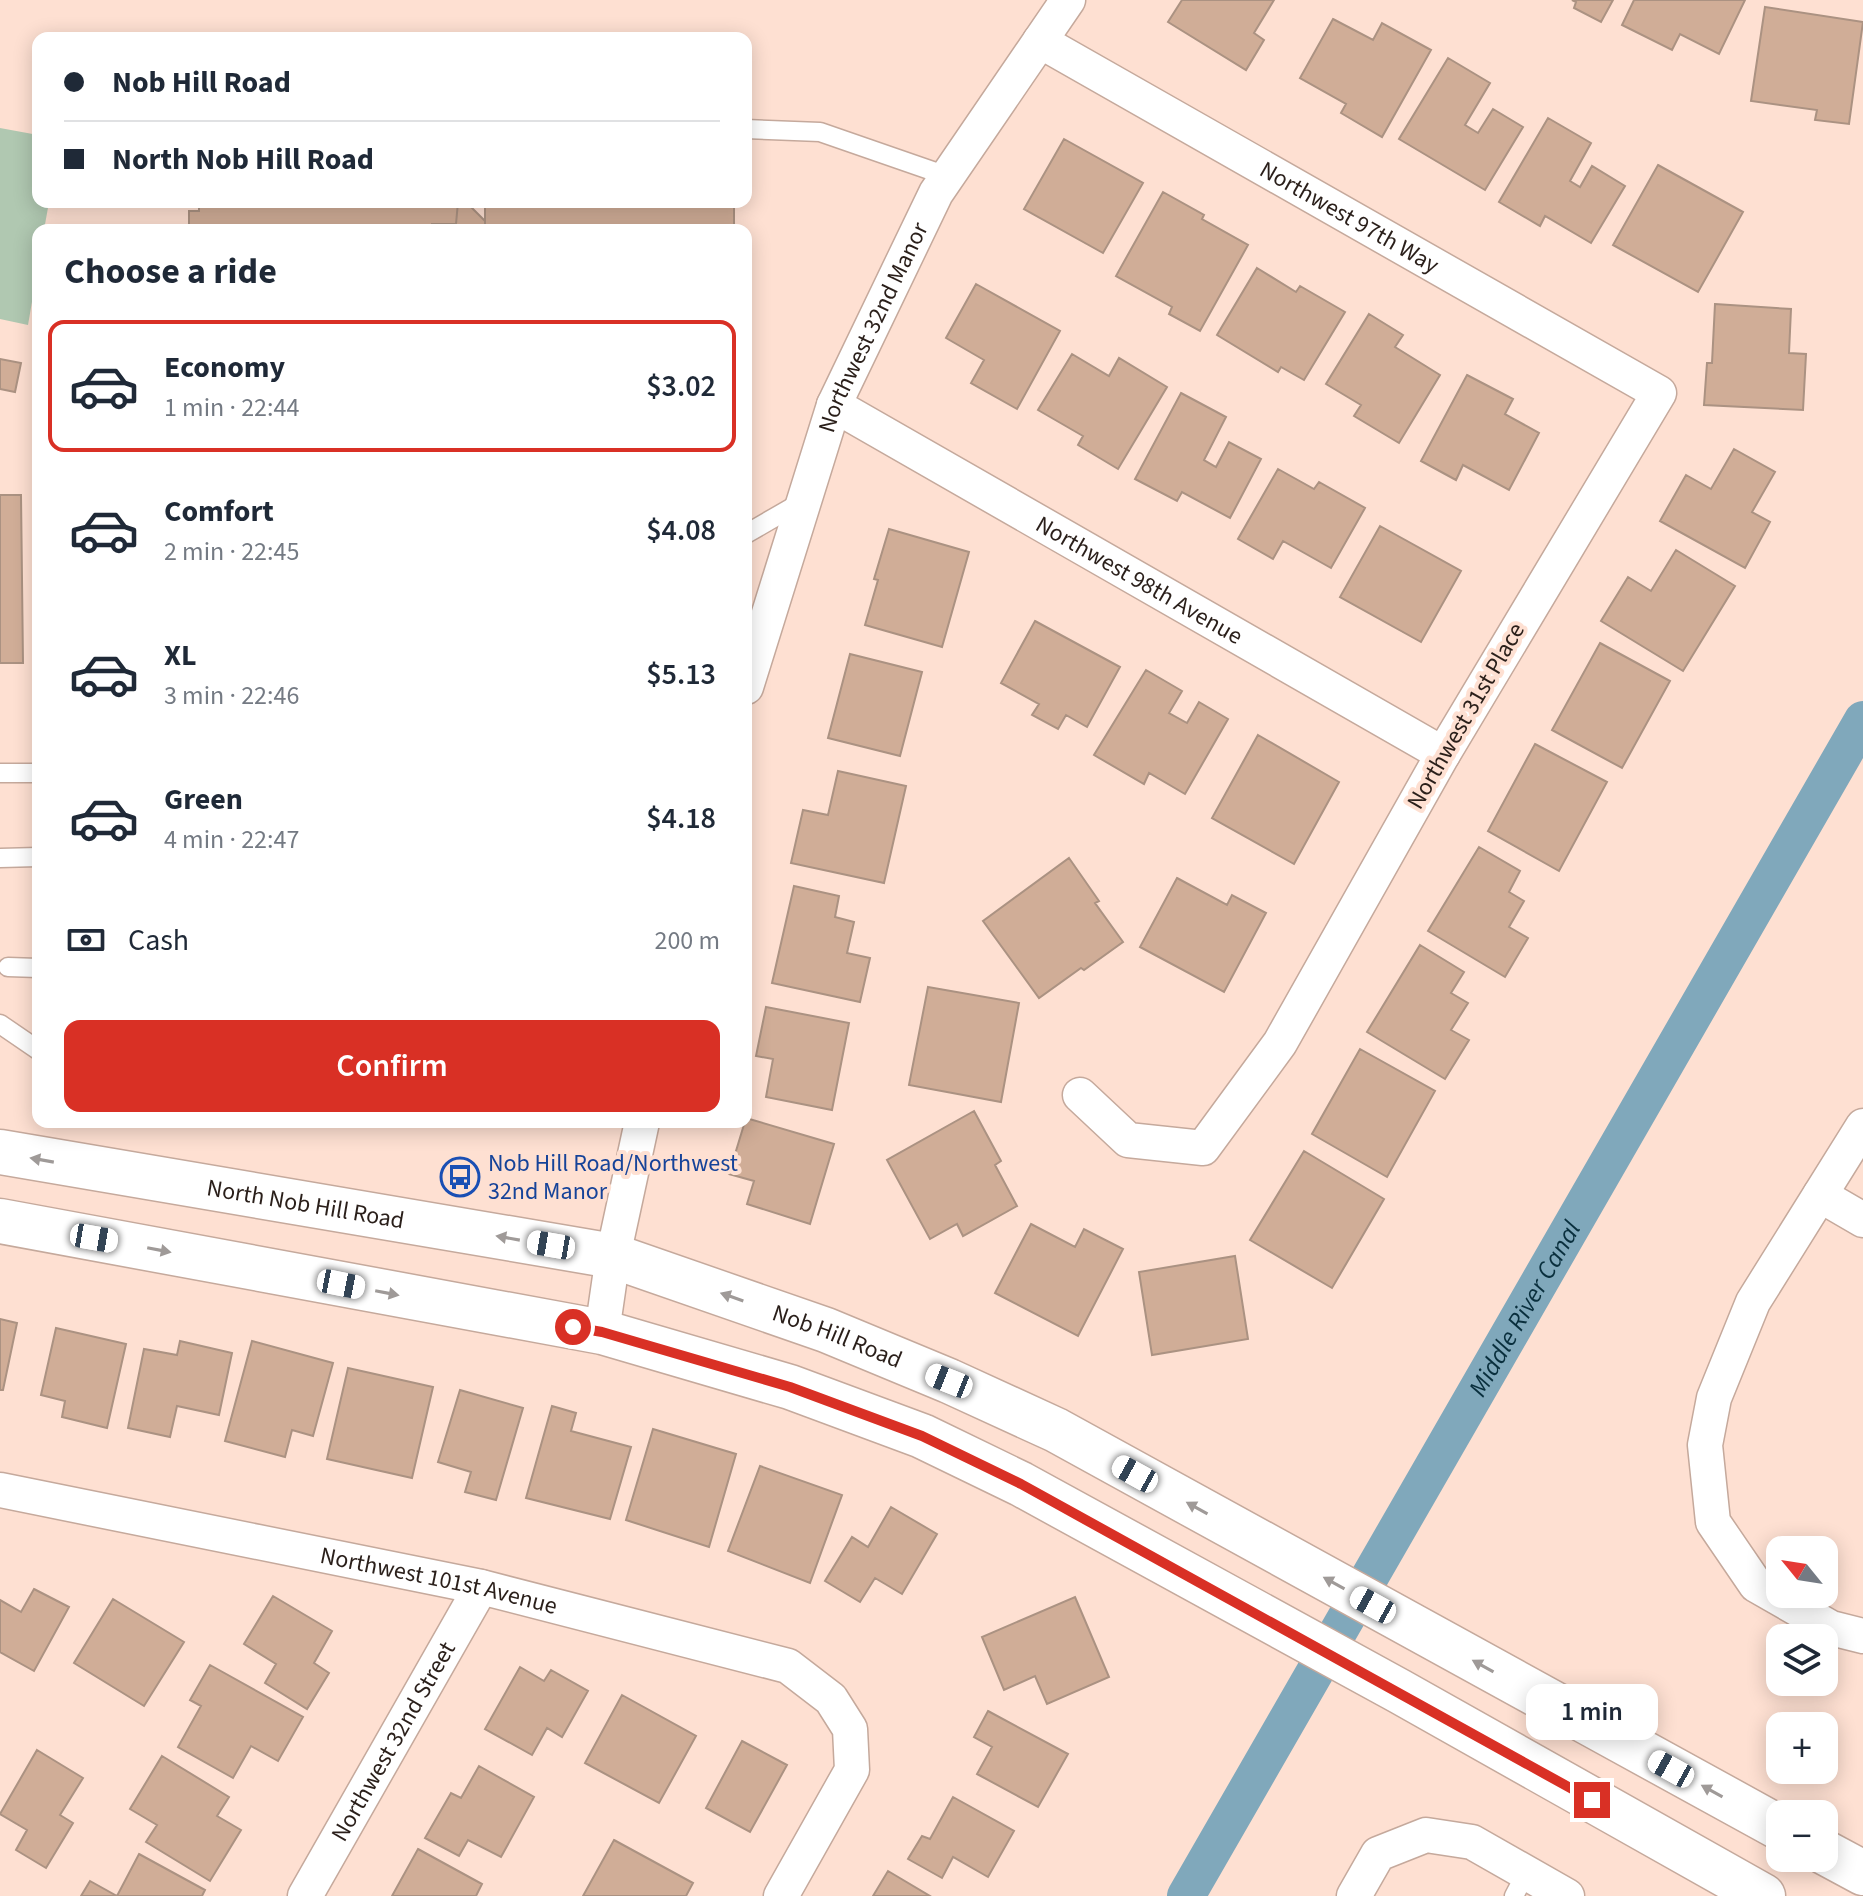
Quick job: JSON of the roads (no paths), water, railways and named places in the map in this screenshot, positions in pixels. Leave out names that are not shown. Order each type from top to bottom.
[{"type":"main road","name":"North Nob Hill Road","points":[[0,1152],[613,1256]]},
{"type":"main road","points":[[0,1221],[602,1332],[790,1387],[922,1436],[1021,1484],[1399,1691],[1763,1896]]},
{"type":"main road","name":"Nob Hill Road","points":[[613,1256],[826,1330],[1056,1430],[1766,1820]]},
{"type":"main road","points":[[1838,1860],[1863,1873]]},
{"type":"street","name":"Northwest 32nd Manor","points":[[752,668],[834,405],[936,193],[1068,0]]},
{"type":"street","name":"Northwest 97th Way","points":[[1040,41],[1659,393]]},
{"type":"street","name":"Northwest 31st Place","points":[[1080,1095],[1128,1140],[1203,1148],[1280,1043],[1443,754],[1659,393]]},
{"type":"street","name":"Northwest 98th Avenue","points":[[834,405],[1443,754]]},
{"type":"street","points":[[1863,1126],[1753,1302],[1714,1398],[1705,1445],[1713,1522],[1756,1585],[1831,1628],[1863,1636]]},
{"type":"street","points":[[602,1332],[613,1256],[641,1128]]},
{"type":"street","points":[[1820,1195],[1863,1220]]},
{"type":"street","name":"Northwest 101st Avenue","points":[[0,1490],[481,1587],[788,1666],[831,1699],[850,1729],[852,1770],[781,1896]]},
{"type":"street","name":"Northwest 32nd Street","points":[[305,1896],[481,1587]]},
{"type":"street","points":[[1354,1896],[1378,1854],[1426,1835],[1472,1842],[1520,1884],[1567,1896]]},
{"type":"lane","points":[[752,129],[820,132],[947,176]]},
{"type":"lane","points":[[752,531],[805,500]]},
{"type":"lane","points":[[0,773],[32,773]]},
{"type":"lane","points":[[0,858],[32,857]]},
{"type":"lane","points":[[8,967],[32,968]]},
{"type":"lane","points":[[0,1024],[32,1046]]},
{"type":"waterway","name":"Middle River Canal","points":[[1186,1896],[1863,720]]},
{"type":"place","name":"Nob Hill Road/Northwest 32nd Manor","points":[[460,1177]]}]
